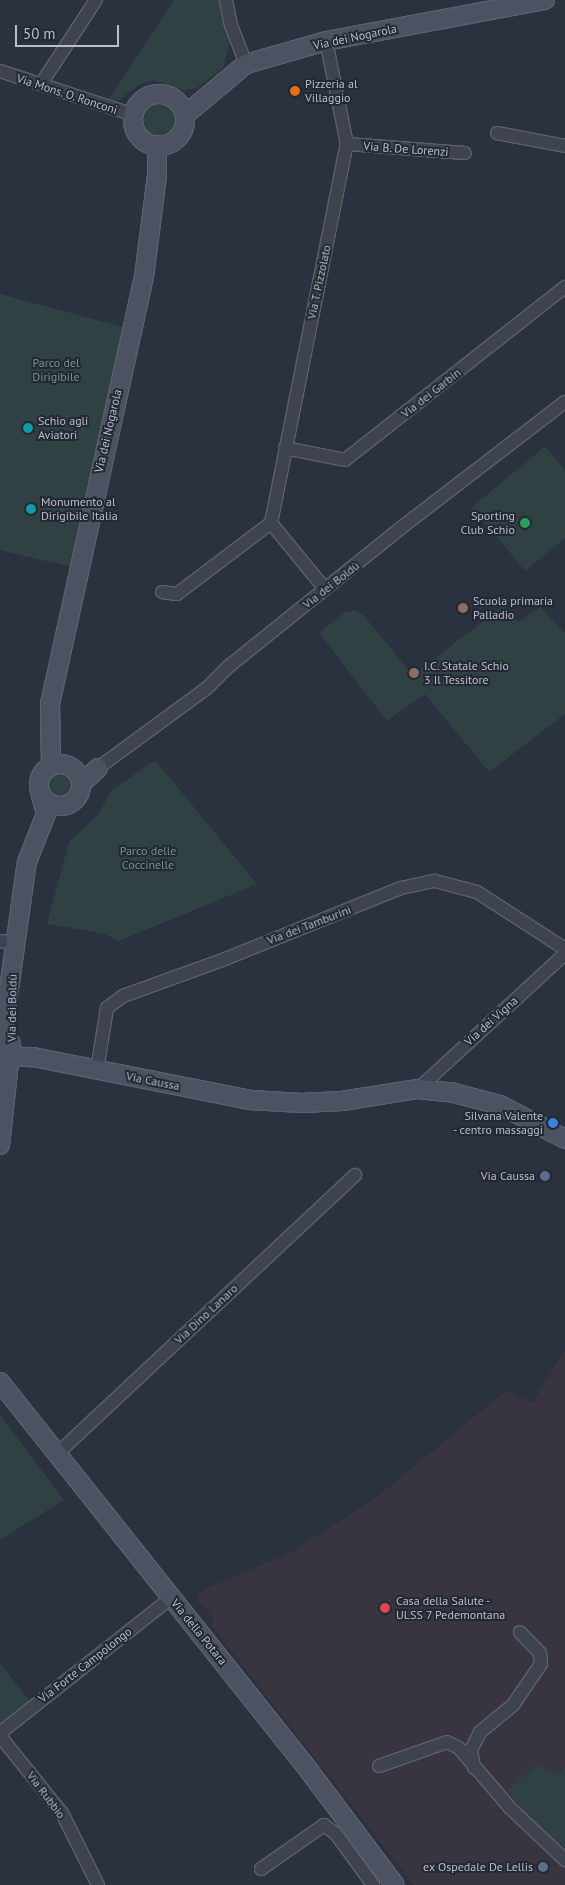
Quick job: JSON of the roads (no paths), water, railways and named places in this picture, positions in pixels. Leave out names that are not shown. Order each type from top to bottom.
[{"type":"street","points":[[226,0],[230,25],[246,64]]},
{"type":"street","name":"Via dei Nogarola","points":[[185,115],[246,64],[326,41],[544,0]]},
{"type":"street","points":[[41,84],[91,2]]},
{"type":"street","name":"Via T. Pizzolato","points":[[271,523],[347,144],[326,41]]},
{"type":"street","name":"Via Mons. O. Ronconi","points":[[0,71],[134,114]]},
{"type":"street","points":[[159,94],[176,100],[185,115],[178,137],[157,145],[138,135],[134,114],[143,99],[159,94]]},
{"type":"street","points":[[497,133],[565,146]]},
{"type":"street","name":"Via B. De Lorenzi","points":[[347,144],[466,153]]},
{"type":"street","name":"Via dei Nogarola","points":[[68,771],[48,746],[50,704],[144,277],[157,176],[157,145]]},
{"type":"street","name":"Via dei Garbin","points":[[285,448],[345,460],[565,287]]},
{"type":"street","name":"Via dei Boldù","points":[[0,1145],[8,948],[34,840],[46,814],[39,782],[68,771],[98,768],[207,688],[325,589],[565,402]]},
{"type":"street","points":[[162,592],[177,594],[271,523],[325,589]]},
{"type":"street","name":"Via dei Boldù","points":[[34,840],[74,801],[68,771]]},
{"type":"street","points":[[41,795],[56,806],[74,801]]},
{"type":"street","name":"Via dei Tamburini","points":[[97,1070],[106,1008],[123,996],[225,960],[401,888],[435,881],[478,892],[565,950]]},
{"type":"street","name":"Via dei Vigna","points":[[418,1089],[565,954]]},
{"type":"street","name":"Via Caussa","points":[[4,1055],[97,1070],[250,1100],[302,1103],[342,1101],[418,1089],[454,1094],[500,1105],[565,1139]]},
{"type":"street","name":"Via Dino Lanaro","points":[[58,1453],[355,1175]]},
{"type":"street","name":"Via della Potara","points":[[0,1382],[304,1764],[395,1885]]},
{"type":"street","name":"Via Forte Campolongo","points":[[0,1732],[171,1598]]},
{"type":"street","points":[[474,1770],[471,1750],[480,1732],[513,1705],[541,1664],[540,1653],[520,1632]]},
{"type":"street","name":"Via Rubbio","points":[[0,1736],[62,1813],[98,1885]]},
{"type":"street","points":[[379,1766],[447,1742],[459,1748],[474,1770],[565,1860]]},
{"type":"street","points":[[261,1869],[324,1825],[336,1834],[373,1885]]},
{"type":"place","name":"Pizzeria al Villaggio","points":[[295,91]]},
{"type":"place","name":"Schio agli Aviatori","points":[[28,428]]},
{"type":"place","name":"Monumento al Dirigibile Italia","points":[[31,509]]},
{"type":"place","name":"Sporting Club Schio","points":[[525,523]]},
{"type":"place","name":"Scuola primaria Palladio","points":[[463,608]]},
{"type":"place","name":"I.C. Statale Schio 3 Il Tessitore","points":[[414,673]]},
{"type":"place","name":"Silvana Valente - centro massaggi","points":[[553,1123]]},
{"type":"place","name":"Via Caussa","points":[[545,1176]]},
{"type":"place","name":"Casa della Salute - ULSS 7 Pedemontana","points":[[385,1608]]},
{"type":"place","name":"ex Ospedale De Lellis","points":[[543,1867]]},
{"type":"park label","name":"Parco del Dirigibile","points":[[56,370]]},
{"type":"park label","name":"Parco delle Coccinelle","points":[[148,858]]}]
